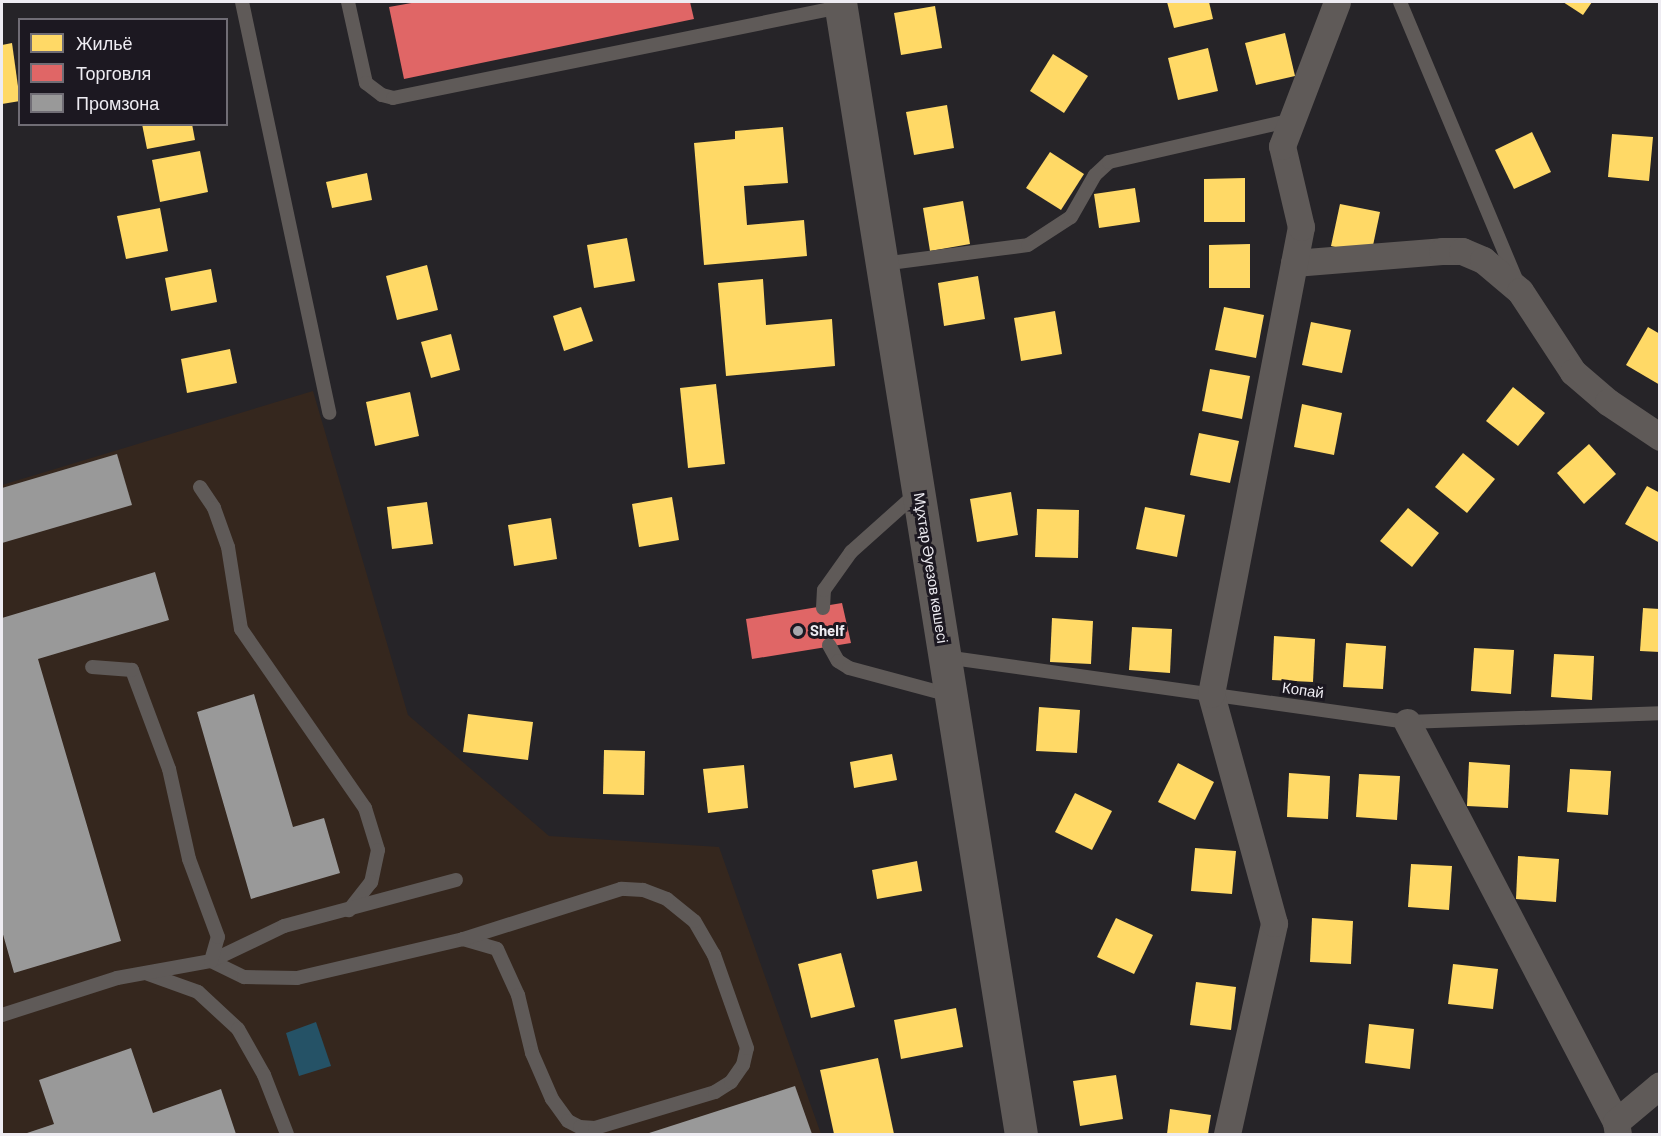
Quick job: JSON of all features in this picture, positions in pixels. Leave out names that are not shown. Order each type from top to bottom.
[{"type":"street","points":[[1227,1134],[1274,923],[1211,694],[1300,227],[1282,146],[1337,2]]},
{"type":"street","name":"Мұхтар Әуезов көшесі","points":[[840,4],[1021,1134]]},
{"type":"street","points":[[1294,263],[1462,251],[1483,260],[1520,291],[1573,372],[1608,402],[1659,437]]},
{"type":"street","points":[[1407,722],[1617,1128],[1659,1085]]},
{"type":"lane","points":[[242,2],[329,413]]},
{"type":"lane","points":[[348,2],[366,83],[382,95],[393,98],[840,4]]},
{"type":"lane","points":[[1400,2],[1520,291]]},
{"type":"lane","points":[[880,264],[1028,245],[1071,217],[1095,175],[1109,162],[1292,120]]},
{"type":"lane","points":[[200,487],[214,508],[228,547],[241,629],[365,808],[378,850],[371,882],[350,910]]},
{"type":"lane","points":[[823,608],[824,590],[846,559],[919,492]]},
{"type":"lane","points":[[829,645],[838,661],[849,668],[951,695]]},
{"type":"lane","name":"Копай","points":[[945,657],[1407,722],[1659,712]]},
{"type":"lane","points":[[92,667],[132,670],[145,701],[169,769],[189,860],[218,937],[211,961]]},
{"type":"lane","points":[[2,1015],[146,973],[211,961],[284,926],[456,880]]},
{"type":"lane","points":[[211,961],[244,977],[297,978],[463,939],[621,889],[643,890],[667,899],[694,921],[714,955],[747,1048],[743,1065],[731,1082],[715,1092],[596,1128],[580,1127],[568,1121],[552,1099],[532,1053],[518,994],[497,949],[463,939]]},
{"type":"lane","points":[[146,973],[198,992],[238,1029],[264,1075],[287,1134]]},
{"type":"shaded area","points":[[313,391],[408,715],[549,836],[719,847],[821,1134],[2,1134],[2,485]]},
{"type":"water","points":[[316,1022],[331,1066],[299,1076],[286,1033]]},
{"type":"building: Жильё","points":[[1167,2],[1209,2],[1213,19],[1174,28]]},
{"type":"building: Жильё","points":[[1563,2],[1592,2],[1583,15]]},
{"type":"building: Жильё","points":[[935,6],[942,48],[901,55],[894,13]]},
{"type":"building: Жильё","points":[[1285,33],[1295,76],[1256,85],[1245,43]]},
{"type":"building: Жильё","points":[[12,43],[18,101],[2,104],[2,45]]},
{"type":"building: Жильё","points":[[1208,48],[1218,91],[1178,100],[1168,58]]},
{"type":"building: Жильё","points":[[1053,54],[1088,76],[1064,113],[1030,91]]},
{"type":"building: Жильё","points":[[947,105],[954,148],[914,155],[906,112]]},
{"type":"building: Жильё","points":[[142,126],[192,126],[195,140],[147,149]]},
{"type":"building: Жильё","points":[[783,127],[788,183],[744,186],[747,225],[804,220],[807,256],[704,265],[694,143],[735,139],[735,131]]},
{"type":"building: Жильё","points":[[1532,132],[1551,172],[1514,189],[1495,150]]},
{"type":"building: Жильё","points":[[1612,134],[1653,137],[1649,181],[1608,177]]},
{"type":"building: Жильё","points":[[200,151],[208,192],[160,202],[152,160]]},
{"type":"building: Жильё","points":[[1050,152],[1084,174],[1061,210],[1026,188]]},
{"type":"building: Жильё","points":[[367,173],[372,200],[332,208],[326,182]]},
{"type":"building: Жильё","points":[[1245,178],[1245,222],[1204,222],[1204,179]]},
{"type":"building: Жильё","points":[[1135,188],[1140,222],[1099,228],[1094,194]]},
{"type":"building: Жильё","points":[[963,201],[970,244],[930,251],[923,208]]},
{"type":"building: Жильё","points":[[1340,204],[1380,212],[1371,255],[1331,246]]},
{"type":"building: Жильё","points":[[160,208],[168,251],[126,259],[117,216]]},
{"type":"building: Жильё","points":[[627,238],[635,281],[594,288],[587,245]]},
{"type":"building: Жильё","points":[[1250,244],[1250,288],[1209,288],[1209,245]]},
{"type":"building: Жильё","points":[[427,265],[438,310],[397,320],[386,276]]},
{"type":"building: Жильё","points":[[211,269],[217,302],[171,311],[165,278]]},
{"type":"building: Жильё","points":[[978,276],[985,319],[944,326],[938,283]]},
{"type":"building: Жильё","points":[[763,279],[766,325],[832,319],[835,366],[726,376],[718,283]]},
{"type":"building: Жильё","points":[[581,307],[593,341],[564,351],[553,316]]},
{"type":"building: Жильё","points":[[1224,307],[1264,315],[1256,358],[1215,350]]},
{"type":"building: Жильё","points":[[1055,311],[1062,354],[1021,361],[1014,318]]},
{"type":"building: Жильё","points":[[1311,322],[1351,330],[1342,373],[1302,365]]},
{"type":"building: Жильё","points":[[1648,327],[1660,334],[1660,385],[1626,365]]},
{"type":"building: Жильё","points":[[451,334],[460,370],[431,378],[421,342]]},
{"type":"building: Жильё","points":[[230,349],[237,383],[187,393],[181,359]]},
{"type":"building: Жильё","points":[[1210,369],[1250,376],[1242,419],[1202,411]]},
{"type":"building: Жильё","points":[[716,384],[725,464],[688,468],[680,388]]},
{"type":"building: Жильё","points":[[1513,387],[1545,413],[1518,446],[1486,421]]},
{"type":"building: Жильё","points":[[410,392],[419,436],[375,446],[366,402]]},
{"type":"building: Жильё","points":[[1302,404],[1342,413],[1334,455],[1294,447]]},
{"type":"building: Жильё","points":[[1199,433],[1239,441],[1230,483],[1190,475]]},
{"type":"building: Жильё","points":[[1589,444],[1616,474],[1584,504],[1557,473]]},
{"type":"building: Жильё","points":[[1463,453],[1495,479],[1467,513],[1435,487]]},
{"type":"building: Жильё","points":[[1647,486],[1660,493],[1660,543],[1625,524]]},
{"type":"building: Жильё","points":[[1011,492],[1018,535],[977,542],[970,499]]},
{"type":"building: Жильё","points":[[672,497],[679,540],[639,547],[632,504]]},
{"type":"building: Жильё","points":[[427,502],[433,544],[392,549],[387,507]]},
{"type":"building: Жильё","points":[[1145,507],[1185,515],[1177,557],[1136,549]]},
{"type":"building: Жильё","points":[[1408,508],[1439,533],[1412,567],[1380,541]]},
{"type":"building: Жильё","points":[[1037,509],[1079,510],[1078,558],[1035,557]]},
{"type":"building: Жильё","points":[[551,518],[557,559],[514,566],[508,525]]},
{"type":"building: Жильё","points":[[1643,608],[1660,609],[1660,652],[1640,651]]},
{"type":"building: Жильё","points":[[1052,618],[1093,621],[1091,664],[1050,662]]},
{"type":"building: Жильё","points":[[1132,627],[1172,629],[1170,673],[1129,670]]},
{"type":"building: Жильё","points":[[1274,636],[1315,639],[1313,682],[1272,680]]},
{"type":"building: Жильё","points":[[1346,643],[1386,646],[1383,689],[1343,687]]},
{"type":"building: Жильё","points":[[1474,648],[1514,650],[1511,694],[1471,691]]},
{"type":"building: Жильё","points":[[1554,654],[1594,656],[1592,700],[1551,697]]},
{"type":"building: Жильё","points":[[1039,707],[1080,710],[1077,753],[1036,751]]},
{"type":"building: Жильё","points":[[468,714],[533,722],[528,760],[463,752]]},
{"type":"building: Жильё","points":[[604,750],[645,751],[644,795],[603,794]]},
{"type":"building: Жильё","points":[[892,754],[897,780],[854,788],[850,762]]},
{"type":"building: Жильё","points":[[1469,762],[1510,765],[1508,808],[1467,806]]},
{"type":"building: Жильё","points":[[1178,763],[1214,782],[1195,820],[1158,802]]},
{"type":"building: Жильё","points":[[744,765],[748,808],[708,813],[703,769]]},
{"type":"building: Жильё","points":[[1570,769],[1611,771],[1608,815],[1567,812]]},
{"type":"building: Жильё","points":[[1289,773],[1330,776],[1328,819],[1287,817]]},
{"type":"building: Жильё","points":[[1359,774],[1400,776],[1397,820],[1356,817]]},
{"type":"building: Жильё","points":[[1075,793],[1112,811],[1092,850],[1055,832]]},
{"type":"building: Жильё","points":[[1195,848],[1236,851],[1232,894],[1191,891]]},
{"type":"building: Жильё","points":[[1518,856],[1559,859],[1556,902],[1516,899]]},
{"type":"building: Жильё","points":[[917,861],[922,891],[877,899],[872,870]]},
{"type":"building: Жильё","points":[[1411,864],[1452,866],[1449,910],[1408,907]]},
{"type":"building: Жильё","points":[[1116,918],[1153,935],[1134,974],[1097,957]]},
{"type":"building: Жильё","points":[[1312,918],[1353,921],[1351,964],[1310,962]]},
{"type":"building: Жильё","points":[[841,953],[855,1007],[811,1018],[798,964]]},
{"type":"building: Жильё","points":[[1453,964],[1498,969],[1493,1009],[1448,1004]]},
{"type":"building: Жильё","points":[[1196,982],[1236,987],[1231,1030],[1190,1025]]},
{"type":"building: Жильё","points":[[956,1008],[963,1047],[901,1059],[894,1020]]},
{"type":"building: Жильё","points":[[1369,1024],[1414,1029],[1410,1069],[1365,1063]]},
{"type":"building: Жильё","points":[[878,1058],[894,1134],[834,1134],[820,1070]]},
{"type":"building: Жильё","points":[[1116,1075],[1123,1119],[1080,1126],[1073,1081]]},
{"type":"building: Жильё","points":[[1170,1109],[1211,1115],[1208,1134],[1167,1134]]},
{"type":"building: Торговля","points":[[417,2],[690,2],[694,19],[404,79],[389,7]]},
{"type":"building: Торговля","name":"Shelf","points":[[842,603],[851,643],[752,659],[746,619]]},
{"type":"building: Промзона","points":[[117,454],[132,505],[2,543],[2,488]]},
{"type":"building: Промзона","points":[[155,572],[169,620],[38,659],[121,941],[14,973],[2,931],[2,618]]},
{"type":"building: Промзона","points":[[254,694],[293,827],[324,818],[340,873],[251,899],[197,712]]},
{"type":"building: Промзона","points":[[131,1048],[153,1113],[221,1089],[236,1134],[24,1134],[54,1124],[39,1080]]},
{"type":"building: Промзона","points":[[795,1086],[812,1134],[646,1134]]},
{"type":"place","name":"Shelf","points":[[798,631]]}]
